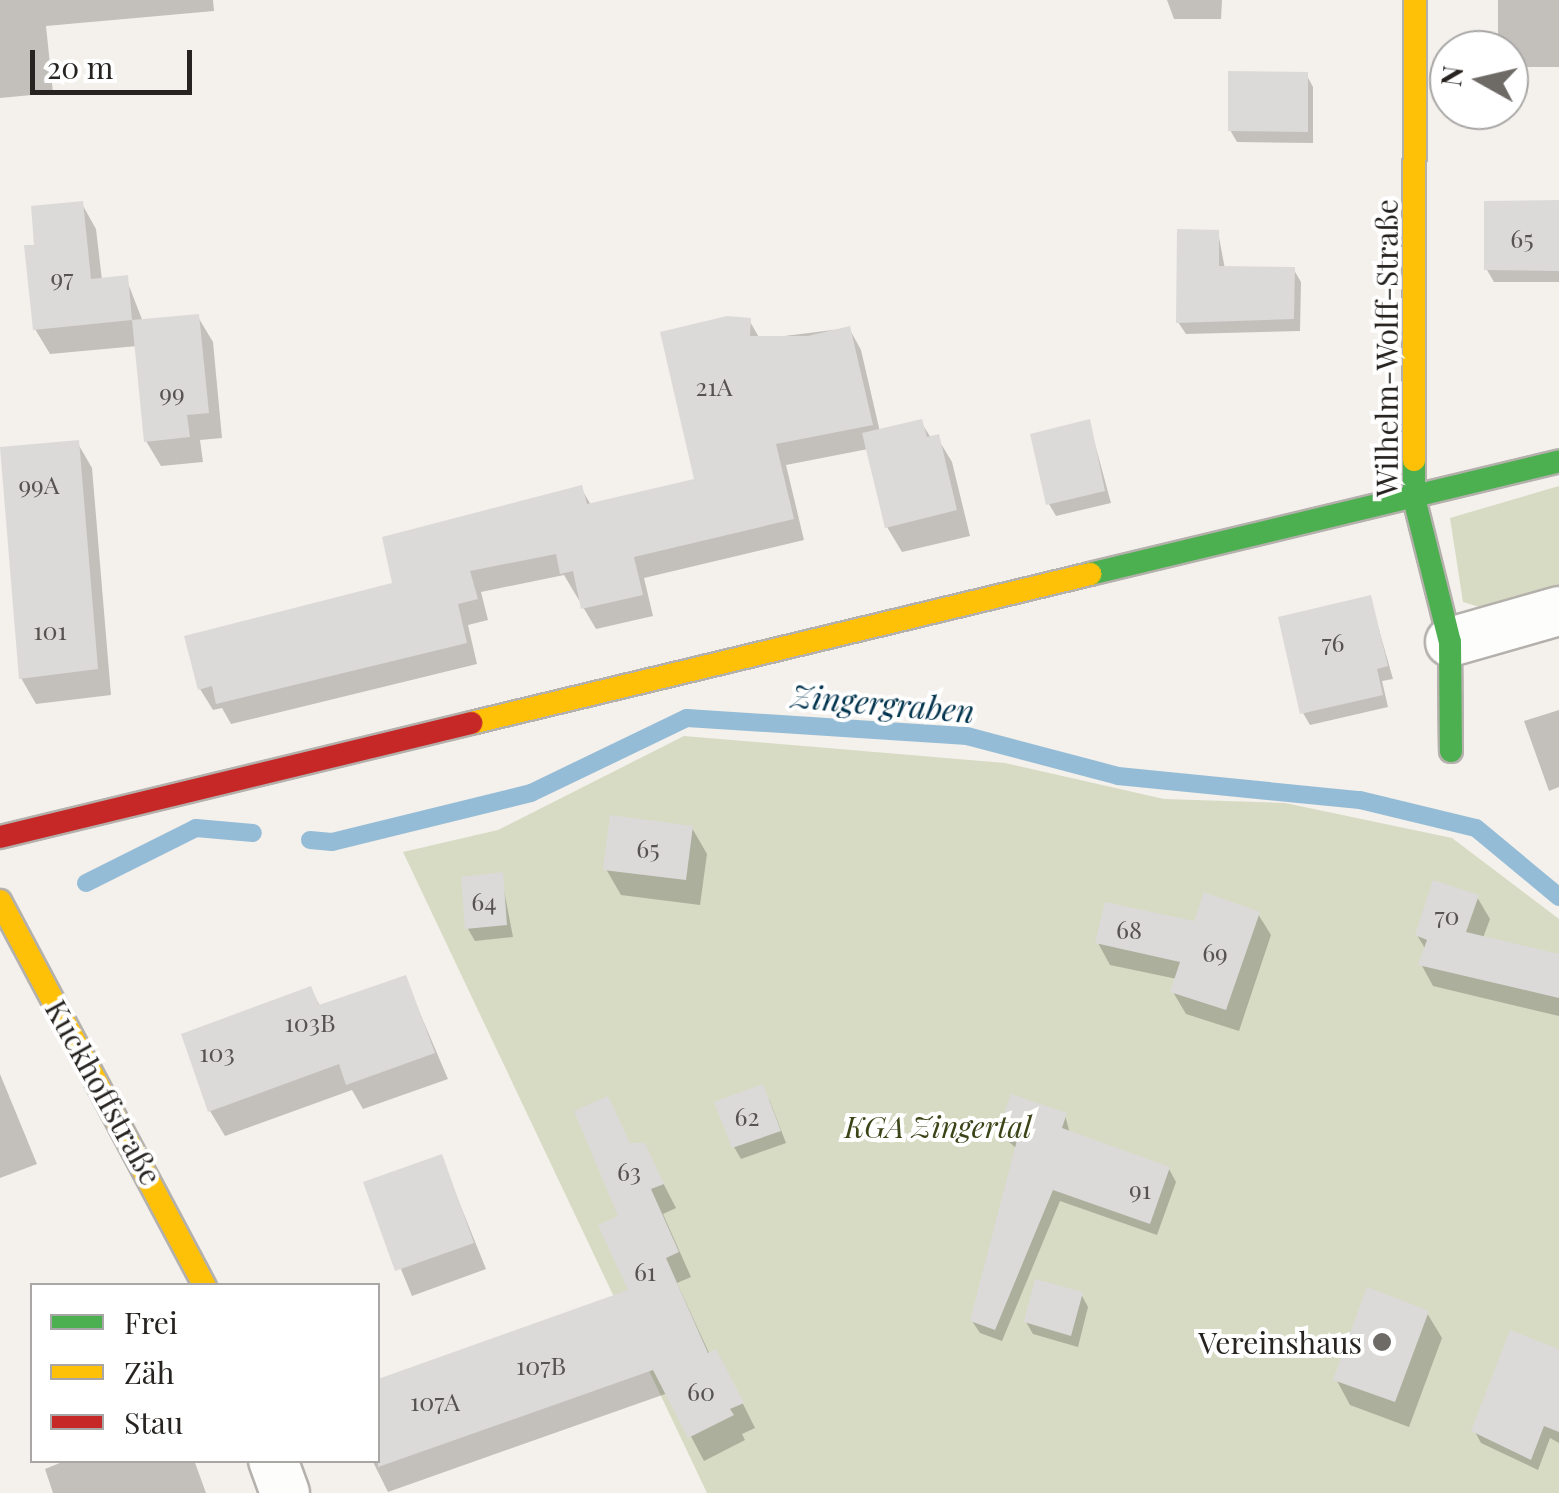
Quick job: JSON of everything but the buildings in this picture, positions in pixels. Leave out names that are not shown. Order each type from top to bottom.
[{"type":"street","name":"Wilhelm-Wolff-Straße","points":[[1415,0],[1414,498],[1450,642],[1452,751]]},
{"type":"street","points":[[0,837],[1559,461]]},
{"type":"street","points":[[1450,642],[1559,611]]},
{"type":"street","name":"Kuckhoffstraße","points":[[0,901],[178,1224],[203,1283]]},
{"type":"street","points":[[274,1463],[285,1493]]},
{"type":"green space","points":[[1559,486],[1559,587],[1483,608],[1463,602],[1450,518]]},
{"type":"green space","name":"KGA Zingertal","points":[[684,736],[1005,763],[1164,799],[1285,803],[1452,838],[1559,919],[1559,1493],[707,1493],[403,852],[498,830]]},
{"type":"waterway","name":"Zingergraben","points":[[310,840],[332,842],[531,793],[687,718],[967,736],[1118,776],[1360,800],[1476,828],[1559,897]]},
{"type":"waterway","name":"Zingergraben","points":[[86,883],[196,828],[253,833]]},
{"type":"traffic: fast","points":[[1414,460],[1414,498],[1450,642],[1451,751]]},
{"type":"traffic: fast","points":[[1090,574],[1559,461]]},
{"type":"traffic: slow","points":[[1414,460],[1415,0]]},
{"type":"traffic: slow","points":[[471,723],[1090,574]]},
{"type":"traffic: slow","points":[[0,901],[203,1283]]},
{"type":"traffic: jam","points":[[0,837],[471,723]]},
{"type":"place","name":"Vereinshaus","points":[[1382,1342]]}]
